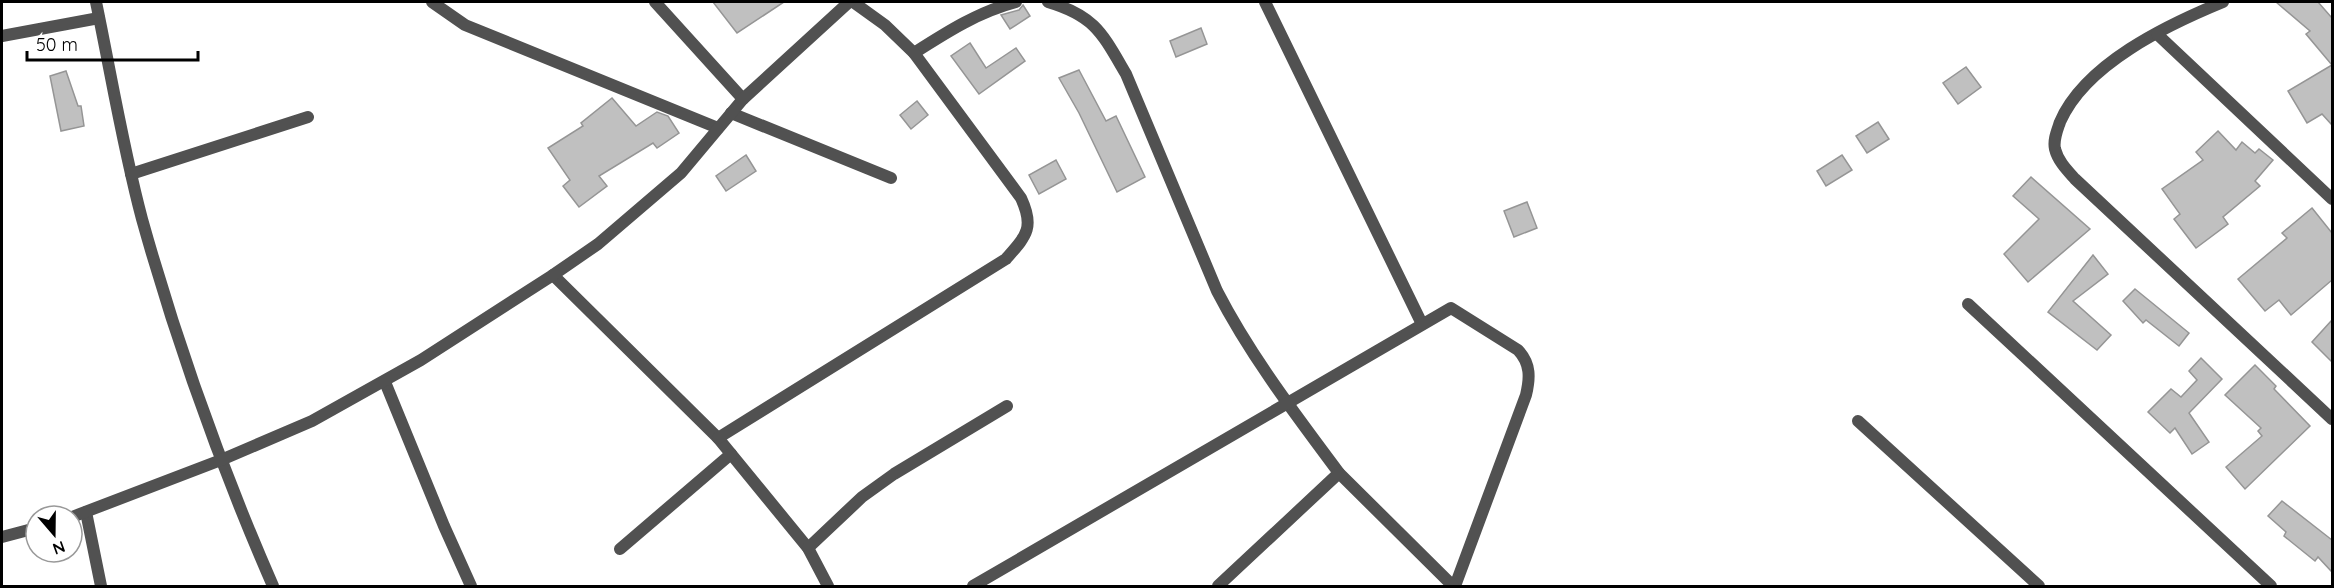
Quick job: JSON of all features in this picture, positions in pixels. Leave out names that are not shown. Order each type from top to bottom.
[{"type":"street","points":[[96,2],[131,174],[164,290],[220,460],[273,586]]},
{"type":"street","points":[[432,2],[465,25],[718,128]]},
{"type":"street","points":[[655,2],[743,99]]},
{"type":"street","points":[[100,586],[86,512],[220,460],[312,421],[385,382],[553,275],[598,244],[681,173],[743,99],[849,2]]},
{"type":"street","points":[[718,438],[1006,259],[1025,237],[1029,223],[1028,213],[1021,198],[914,53],[885,25],[853,2]]},
{"type":"street","points":[[914,53],[966,20],[993,8],[1016,2]]},
{"type":"street","points":[[973,586],[1287,403],[1422,324],[1451,308],[1518,350],[1524,357],[1529,372],[1526,395],[1454,586],[1339,473],[1287,403],[1228,314],[1216,291],[1125,74],[1110,47],[1085,16],[1067,7],[1048,2]]},
{"type":"street","points":[[1265,2],[1422,324]]},
{"type":"street","points":[[2223,2],[2116,57],[2093,76],[2071,103],[2057,129],[2054,142],[2059,160],[2075,179],[2332,419]]},
{"type":"street","points":[[2,36],[99,18]]},
{"type":"street","points":[[2157,34],[2332,199]]},
{"type":"street","points":[[731,113],[891,178]]},
{"type":"street","points":[[131,174],[308,117]]},
{"type":"street","points":[[553,275],[718,438],[808,548],[828,586]]},
{"type":"street","points":[[1968,304],[2271,586]]},
{"type":"street","points":[[385,382],[471,586]]},
{"type":"street","points":[[808,548],[878,485],[1007,406]]},
{"type":"street","points":[[1858,421],[2039,586]]},
{"type":"street","points":[[620,549],[731,453]]},
{"type":"street","points":[[1218,586],[1339,473]]},
{"type":"street","points":[[2,537],[24,531]]},
{"type":"building","points":[[713,2],[784,2],[737,33]]},
{"type":"building","points":[[2276,2],[2318,2],[2332,18],[2332,65],[2306,34],[2310,31]]},
{"type":"building","points":[[1023,5],[1030,16],[1010,29],[1001,15],[1019,10]]},
{"type":"building","points":[[1201,28],[1207,44],[1176,57],[1170,41]]},
{"type":"building","points":[[970,43],[986,68],[1016,48],[1025,61],[979,94],[951,56]]},
{"type":"building","points":[[2332,65],[2332,125],[2322,114],[2307,123],[2288,91]]},
{"type":"building","points":[[1966,67],[1981,87],[1958,104],[1943,83]]},
{"type":"building","points":[[1079,70],[1106,121],[1116,116],[1145,177],[1117,192],[1079,113],[1059,78]]},
{"type":"building","points":[[66,71],[78,106],[81,106],[84,126],[61,131],[50,76]]},
{"type":"building","points":[[612,98],[636,126],[657,112],[668,116],[679,133],[657,148],[653,143],[599,176],[607,186],[579,207],[563,186],[570,180],[548,148],[583,126],[581,123]]},
{"type":"building","points":[[917,101],[928,115],[911,129],[900,115]]},
{"type":"building","points":[[1878,122],[1889,139],[1867,153],[1856,136]]},
{"type":"building","points":[[2218,131],[2236,150],[2242,142],[2255,153],[2259,149],[2273,160],[2255,181],[2260,186],[2223,217],[2228,224],[2196,248],[2174,219],[2180,214],[2162,189],[2203,160],[2196,152]]},
{"type":"building","points":[[746,155],[756,171],[726,191],[716,176]]},
{"type":"building","points":[[1842,155],[1852,170],[1826,186],[1817,171]]},
{"type":"building","points":[[1056,160],[1066,179],[1039,194],[1029,175]]},
{"type":"building","points":[[2031,177],[2090,229],[2028,282],[2004,254],[2039,219],[2013,196]]},
{"type":"building","points":[[1527,202],[1537,228],[1514,237],[1504,211]]},
{"type":"building","points":[[2312,208],[2332,233],[2332,280],[2291,315],[2279,300],[2265,311],[2238,279],[2287,238],[2282,233]]},
{"type":"building","points":[[2093,255],[2108,274],[2073,301],[2111,335],[2097,350],[2048,312]]},
{"type":"building","points":[[2135,289],[2189,333],[2179,346],[2146,320],[2143,323],[2123,301]]},
{"type":"building","points":[[2332,320],[2332,362],[2312,342]]},
{"type":"building","points":[[2201,358],[2222,379],[2189,413],[2209,442],[2192,454],[2175,428],[2170,433],[2148,412],[2171,389],[2181,397],[2197,380],[2189,371]]},
{"type":"building","points":[[2255,365],[2276,386],[2274,389],[2310,426],[2245,489],[2226,467],[2262,436],[2258,431],[2261,428],[2225,395]]},
{"type":"building","points":[[2282,501],[2332,540],[2332,572],[2318,557],[2315,561],[2284,536],[2286,532],[2268,516]]}]
